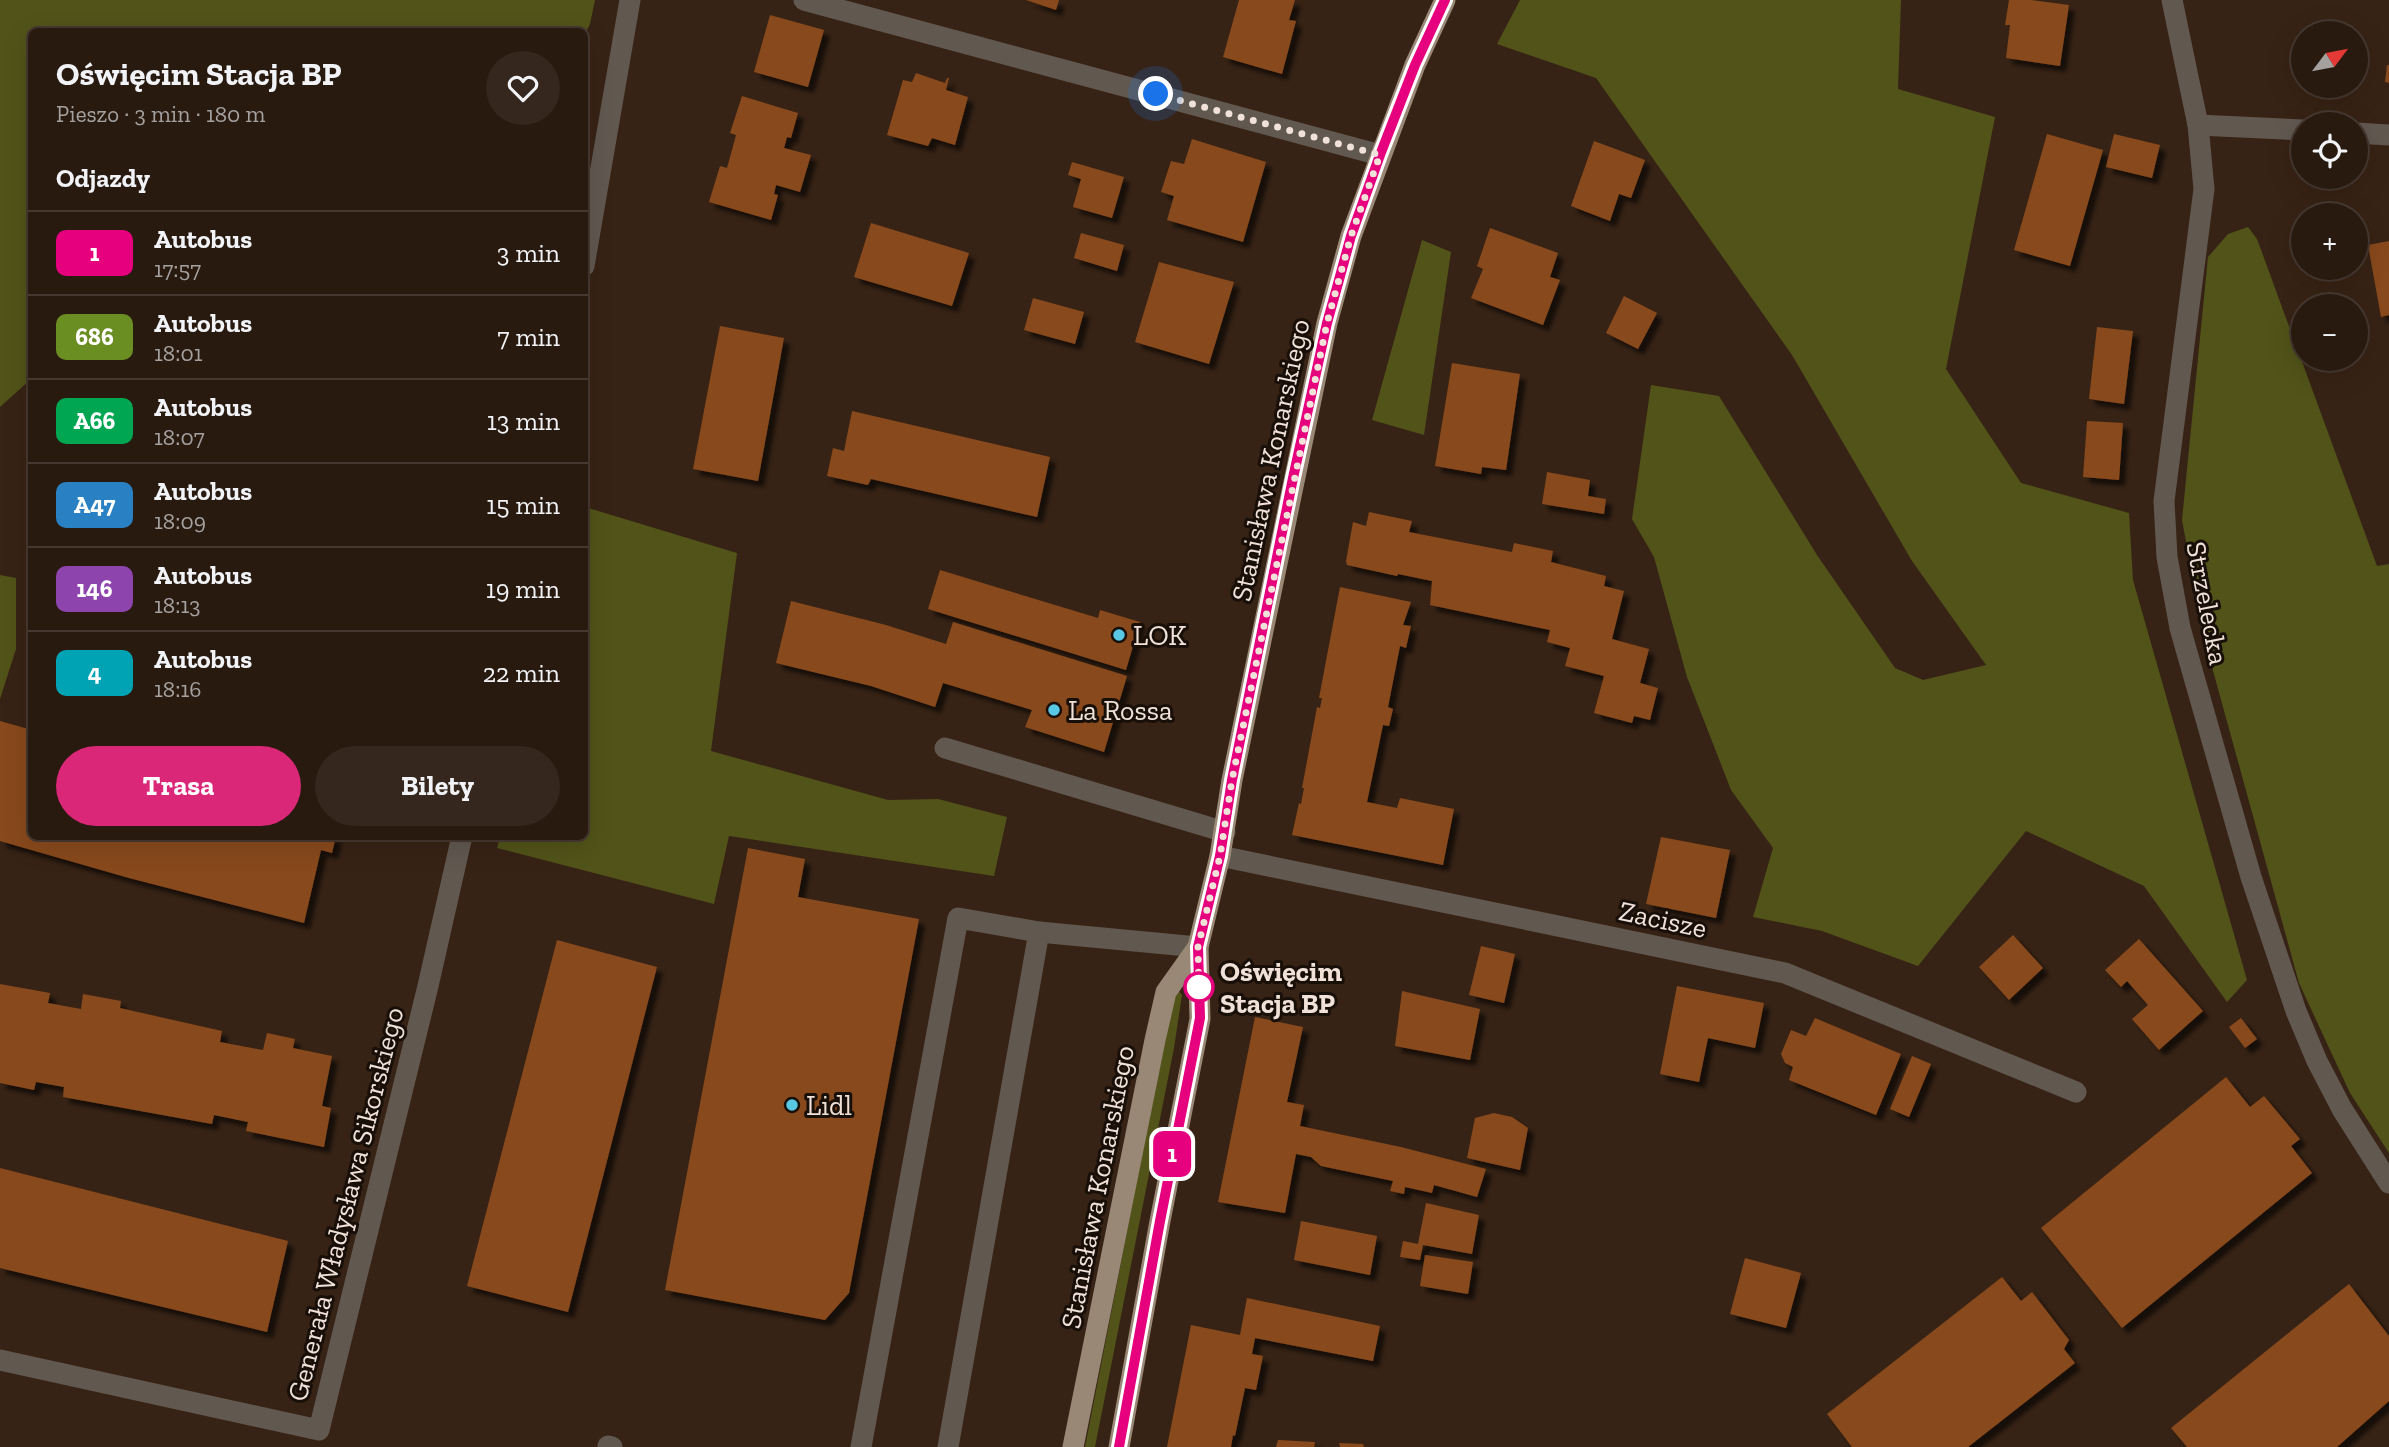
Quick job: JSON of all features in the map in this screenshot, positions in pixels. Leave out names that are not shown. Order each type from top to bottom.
[{"type":"main road","name":"Stanisława Konarskiego","points":[[1119,1447],[1200,1018],[1198,947],[1225,832],[1232,780],[1327,323],[1351,236],[1380,155],[1415,65],[1445,0]]},
{"type":"main road","name":"Stanisława Konarskiego","points":[[1073,1447],[1166,992],[1198,947]]},
{"type":"street","points":[[588,243],[630,0]]},
{"type":"street","points":[[804,0],[1380,155]]},
{"type":"street","name":"Strzelecka","points":[[2172,0],[2198,125],[2204,189],[2164,501],[2169,569],[2180,628],[2251,877],[2295,1011],[2342,1109],[2389,1183]]},
{"type":"street","points":[[2198,125],[2291,129]]},
{"type":"street","points":[[2368,134],[2389,135]]},
{"type":"street","points":[[945,748],[1225,832]]},
{"type":"street","name":"Generała Władysława Sikorskiego","points":[[0,1360],[319,1430],[461,840]]},
{"type":"street","name":"Zacisze","points":[[1220,856],[1785,973],[2076,1092]]},
{"type":"street","points":[[861,1447],[958,918],[1039,932],[1198,947]]},
{"type":"street","points":[[948,1447],[1039,932]]},
{"type":"shaded area","points":[[0,0],[595,0],[588,28],[28,28],[28,382],[0,407]]},
{"type":"shaded area","points":[[1520,0],[1901,0],[1898,89],[1995,117],[1946,369],[2021,483],[2129,513],[2133,580],[2247,980],[2227,1002],[2144,886],[2026,831],[1918,966],[1822,931],[1753,917],[1773,848],[1731,790],[1687,677],[1654,557],[1632,519],[1651,385],[1719,396],[1817,555],[1895,668],[1923,680],[1986,665],[1912,561],[1792,355],[1596,78],[1497,44]]},
{"type":"shaded area","points":[[2248,227],[2257,239],[2291,332],[2291,371],[2305,371],[2377,566],[2389,564],[2389,1153],[2350,1093],[2299,983],[2204,638],[2182,520],[2208,257],[2228,234]]},
{"type":"shaded area","points":[[1422,240],[1451,252],[1424,435],[1372,420]]},
{"type":"shaded area","points":[[588,508],[737,553],[711,751],[888,800],[938,799],[1007,817],[994,876],[729,836],[714,904],[497,848],[499,840],[588,840]]},
{"type":"shaded area","points":[[0,575],[16,578],[16,649],[0,699]]},
{"type":"shaded area","points":[[1178,990],[1182,995],[1174,1048],[1095,1447],[1085,1447],[1174,991]]},
{"type":"building","points":[[1026,0],[1059,0],[1056,10]]},
{"type":"building","points":[[1239,0],[1295,0],[1289,20],[1296,21],[1282,74],[1223,57]]},
{"type":"building","points":[[2009,0],[2069,5],[2060,66],[2006,58],[2010,25],[2005,25]]},
{"type":"building","points":[[770,15],[824,30],[808,87],[754,72]]},
{"type":"building","points":[[2389,65],[2389,83],[2385,82]]},
{"type":"building","points":[[916,73],[945,83],[949,78],[946,90],[968,97],[955,145],[932,138],[928,146],[887,135],[903,80],[912,82]]},
{"type":"building","points":[[742,96],[798,113],[791,138],[787,137],[784,148],[811,155],[800,192],[776,185],[774,194],[778,195],[771,220],[709,202],[720,166],[727,168],[736,135],[730,133]]},
{"type":"building","points":[[2047,134],[2103,150],[2070,266],[2014,250]]},
{"type":"building","points":[[2114,134],[2160,145],[2152,178],[2106,167]]},
{"type":"building","points":[[1192,139],[1266,162],[1243,242],[1167,220],[1174,196],[1161,192],[1171,161],[1184,164]]},
{"type":"building","points":[[1594,141],[1645,160],[1631,198],[1619,194],[1610,221],[1571,206]]},
{"type":"building","points":[[1072,162],[1124,177],[1112,218],[1073,207],[1081,179],[1068,175]]},
{"type":"building","points":[[871,223],[969,253],[952,306],[854,277]]},
{"type":"building","points":[[1490,228],[1558,253],[1550,277],[1560,280],[1543,325],[1471,298],[1483,269],[1477,266]]},
{"type":"building","points":[[1081,233],[1124,245],[1117,271],[1074,258]]},
{"type":"building","points":[[2389,241],[2389,315],[2381,317],[2368,245]]},
{"type":"building","points":[[1159,262],[1234,282],[1209,364],[1135,342]]},
{"type":"building","points":[[1624,296],[1657,313],[1638,349],[1606,333]]},
{"type":"building","points":[[1033,298],[1084,312],[1075,344],[1024,330]]},
{"type":"building","points":[[720,326],[784,338],[758,481],[693,469]]},
{"type":"building","points":[[2097,327],[2133,331],[2124,404],[2089,399]]},
{"type":"building","points":[[1452,363],[1520,374],[1506,470],[1482,467],[1481,474],[1435,466]]},
{"type":"building","points":[[852,411],[1050,457],[1037,517],[871,479],[868,485],[827,476],[833,448],[844,451]]},
{"type":"building","points":[[2087,421],[2123,423],[2119,480],[2083,477]]},
{"type":"building","points":[[1547,472],[1590,480],[1588,496],[1606,499],[1604,514],[1542,504]]},
{"type":"building","points":[[1369,512],[1412,521],[1409,532],[1512,552],[1514,543],[1553,551],[1551,562],[1606,576],[1604,586],[1624,591],[1612,639],[1649,649],[1640,683],[1658,688],[1650,720],[1634,716],[1632,723],[1594,713],[1604,676],[1565,666],[1570,648],[1547,642],[1550,630],[1430,605],[1432,581],[1347,565],[1353,522],[1366,526]]},
{"type":"building","points":[[940,570],[1098,618],[1100,610],[1140,622],[1126,670],[928,609]]},
{"type":"building","points":[[1340,587],[1411,602],[1403,625],[1411,626],[1406,648],[1400,646],[1388,707],[1393,709],[1389,726],[1383,725],[1367,802],[1397,808],[1400,798],[1454,809],[1443,865],[1292,835],[1299,803],[1301,804],[1317,707],[1320,708],[1322,698],[1319,698]]},
{"type":"building","points":[[791,601],[886,625],[946,644],[953,622],[1127,676],[1104,752],[1025,727],[1032,710],[943,683],[935,707],[871,686],[776,663]]},
{"type":"building","points":[[0,721],[28,729],[28,840],[335,840],[332,853],[321,850],[304,923],[129,878],[0,841]]},
{"type":"building","points":[[1661,837],[1730,850],[1716,918],[1646,904]]},
{"type":"building","name":"Lidl","points":[[748,848],[805,859],[798,897],[919,919],[849,1293],[825,1320],[665,1290]]},
{"type":"building","points":[[2013,935],[2043,968],[2009,1000],[1979,967]]},
{"type":"building","points":[[2139,939],[2203,1011],[2159,1050],[2132,1019],[2148,1005],[2127,981],[2121,987],[2105,970]]},
{"type":"building","points":[[557,940],[657,967],[568,1312],[467,1286]]},
{"type":"building","points":[[1481,946],[1515,954],[1504,1003],[1469,995]]},
{"type":"building","points":[[0,984],[50,993],[48,1003],[81,1009],[83,994],[121,1001],[120,1008],[222,1031],[220,1042],[263,1050],[267,1033],[295,1039],[293,1048],[332,1056],[322,1106],[331,1108],[324,1147],[246,1131],[248,1122],[214,1115],[212,1124],[63,1097],[64,1087],[36,1082],[34,1090],[0,1083]]},
{"type":"building","points":[[1677,986],[1764,1003],[1755,1048],[1708,1038],[1699,1082],[1660,1074]]},
{"type":"building","points":[[1402,991],[1480,1009],[1470,1060],[1395,1046]]},
{"type":"building","points":[[1255,1017],[1303,1027],[1287,1102],[1304,1105],[1300,1126],[1401,1147],[1486,1169],[1477,1197],[1434,1185],[1432,1193],[1405,1187],[1404,1194],[1390,1191],[1393,1181],[1321,1166],[1311,1157],[1296,1154],[1285,1213],[1218,1202]]},
{"type":"building","points":[[1815,1018],[1901,1054],[1876,1115],[1789,1080],[1793,1067],[1785,1063],[1781,1054],[1791,1030],[1806,1036]]},
{"type":"building","points":[[2241,1018],[2257,1039],[2245,1048],[2229,1027]]},
{"type":"building","points":[[1912,1056],[1931,1064],[1909,1117],[1890,1109]]},
{"type":"building","points":[[2226,1077],[2250,1107],[2264,1096],[2300,1139],[2291,1146],[2312,1173],[2122,1328],[2041,1228]]},
{"type":"building","points":[[1494,1113],[1512,1117],[1528,1128],[1520,1170],[1467,1158],[1475,1118]]},
{"type":"building","points":[[0,1168],[288,1241],[267,1332],[0,1268]]},
{"type":"building","points":[[1426,1203],[1479,1215],[1472,1254],[1423,1245],[1420,1260],[1400,1257],[1403,1241],[1418,1244]]},
{"type":"building","points":[[1301,1221],[1377,1236],[1370,1275],[1294,1260]]},
{"type":"building","points":[[1425,1255],[1473,1262],[1468,1294],[1420,1286]]},
{"type":"building","points":[[1745,1258],[1801,1273],[1786,1328],[1730,1314]]},
{"type":"building","points":[[2002,1277],[2021,1301],[2032,1292],[2069,1340],[2064,1349],[2075,1363],[1968,1447],[1852,1447],[1827,1414]]},
{"type":"building","points":[[2349,1284],[2389,1336],[2389,1401],[2337,1447],[2187,1447],[2171,1428]]},
{"type":"building","points":[[1247,1298],[1380,1326],[1373,1361],[1255,1338],[1252,1354],[1263,1356],[1256,1390],[1245,1388],[1231,1447],[1167,1447],[1191,1325],[1240,1335]]},
{"type":"building","points":[[1278,1440],[1315,1442],[1314,1447],[1276,1447]]},
{"type":"building","points":[[1339,1443],[1363,1444],[1364,1447],[1340,1447]]},
{"type":"bus line","name":"1","points":[[1119,1447],[1200,1018],[1198,947],[1225,832],[1232,780],[1327,323],[1351,236],[1380,155],[1415,65],[1445,0]]},
{"type":"place","name":"LOK","points":[[1119,635]]},
{"type":"place","name":"La Rossa","points":[[1054,710]]},
{"type":"place","name":"Oświęcim Stacja BP","points":[[1199,987]]},
{"type":"place","name":"Lidl","points":[[792,1105]]},
{"type":"route","points":[[1156,94],[1380,155],[1351,236],[1327,323],[1293,478],[1232,780],[1225,832],[1198,947],[1199,995],[1199,987]]}]
